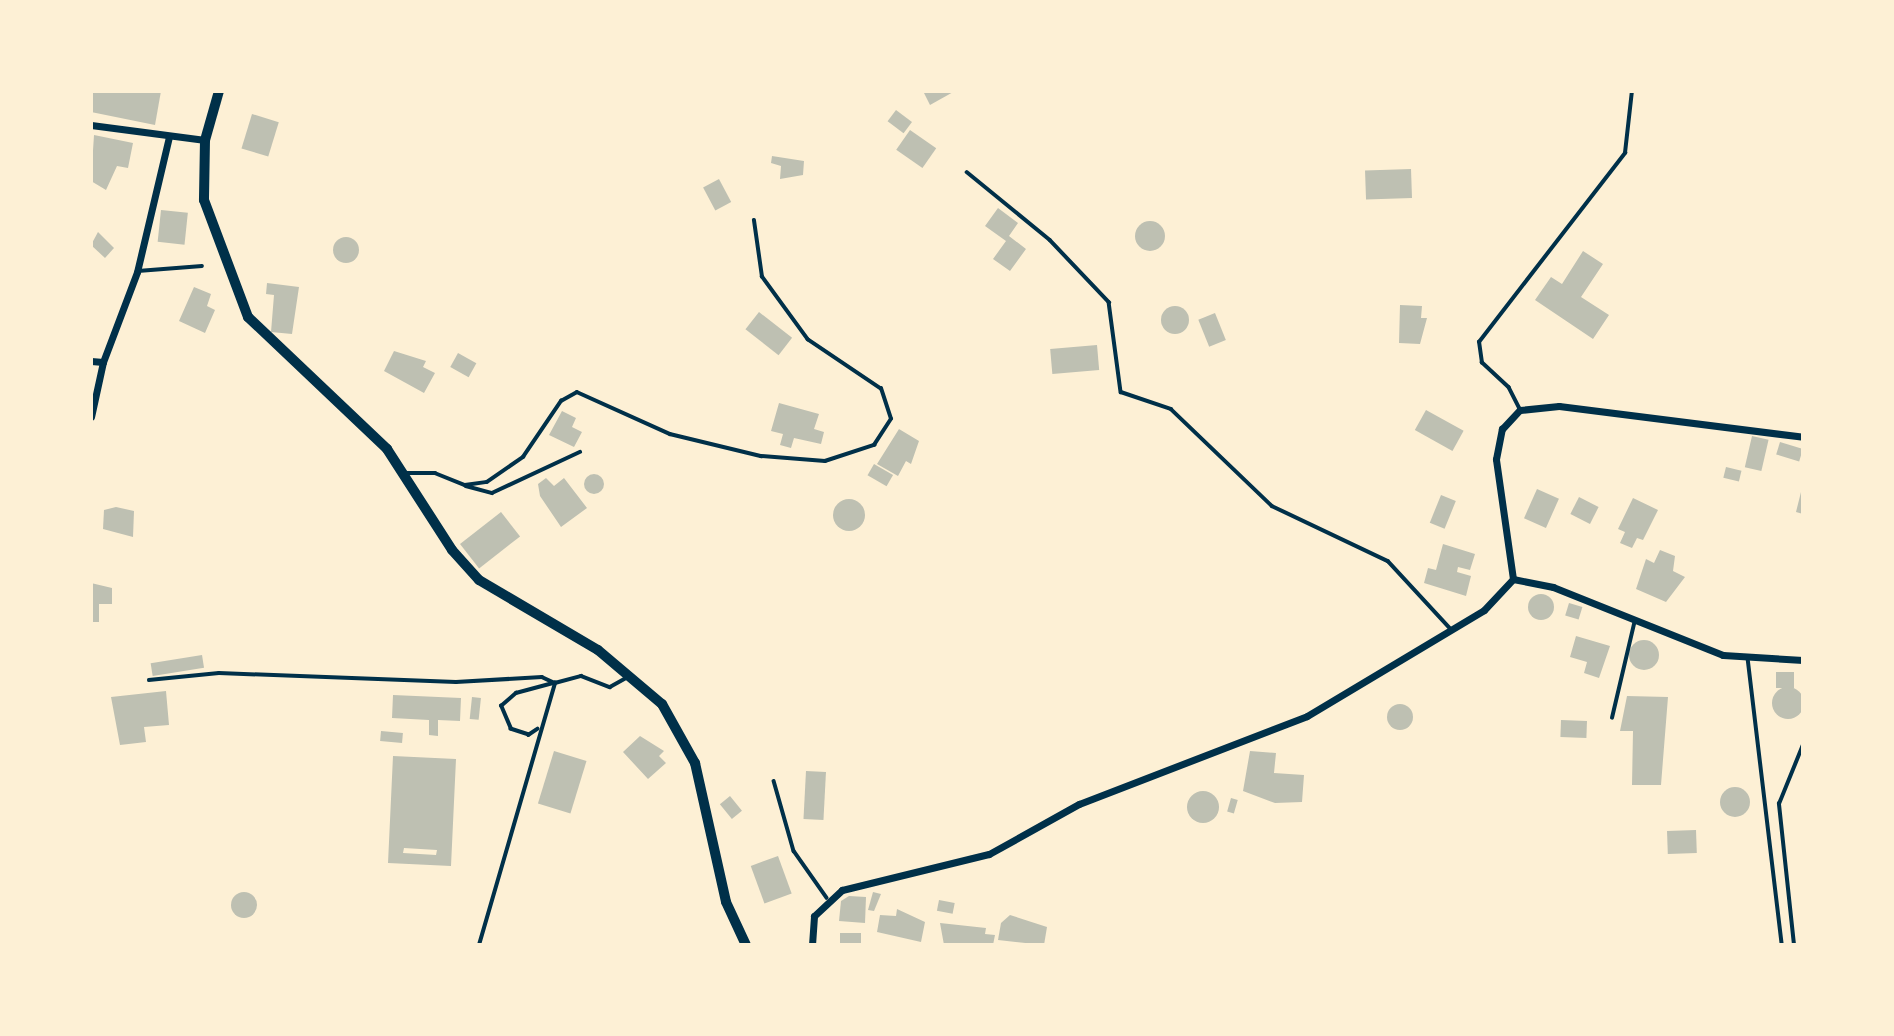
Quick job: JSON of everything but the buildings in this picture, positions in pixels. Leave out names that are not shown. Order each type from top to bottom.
[{"type":"main road","points":[[219,91],[205,140],[208,219],[248,317],[405,473],[452,550],[479,580],[633,674],[687,742],[726,902],[746,945]]},
{"type":"street","points":[[91,125],[205,140]]},
{"type":"street","points":[[91,416],[103,362],[137,272],[169,137]]},
{"type":"street","points":[[91,361],[103,362]]},
{"type":"street","points":[[812,945],[812,921],[827,898],[989,854],[1079,804],[1307,716],[1452,630],[1503,595],[1513,579],[1496,459],[1502,429],[1520,410],[1559,406],[1803,437]]},
{"type":"street","points":[[1513,579],[1553,587],[1634,624],[1748,659],[1803,660]]},
{"type":"lane","points":[[1520,410],[1509,388],[1482,363],[1479,342],[1625,153],[1632,91]]},
{"type":"lane","points":[[967,172],[1050,240],[1109,302],[1121,392],[1171,409],[1272,506],[1388,561],[1452,630]]},
{"type":"lane","points":[[464,485],[487,482],[514,464],[561,401],[577,392],[670,434],[761,456],[825,461],[880,440],[891,419],[881,389],[807,340],[762,277],[754,221]]},
{"type":"lane","points":[[137,272],[202,266]]},
{"type":"lane","points":[[405,473],[435,473],[492,493],[580,452]]},
{"type":"lane","points":[[1612,718],[1634,624]]},
{"type":"lane","points":[[1748,659],[1782,945]]},
{"type":"lane","points":[[149,680],[219,673],[456,682],[542,677],[555,683]]},
{"type":"lane","points":[[538,729],[529,735],[511,729],[501,706],[516,693],[582,676],[610,687],[633,674]]},
{"type":"lane","points":[[479,945],[538,750],[538,729],[555,683]]},
{"type":"lane","points":[[1794,945],[1779,804],[1803,745]]},
{"type":"lane","points":[[774,781],[794,851],[827,898]]}]
